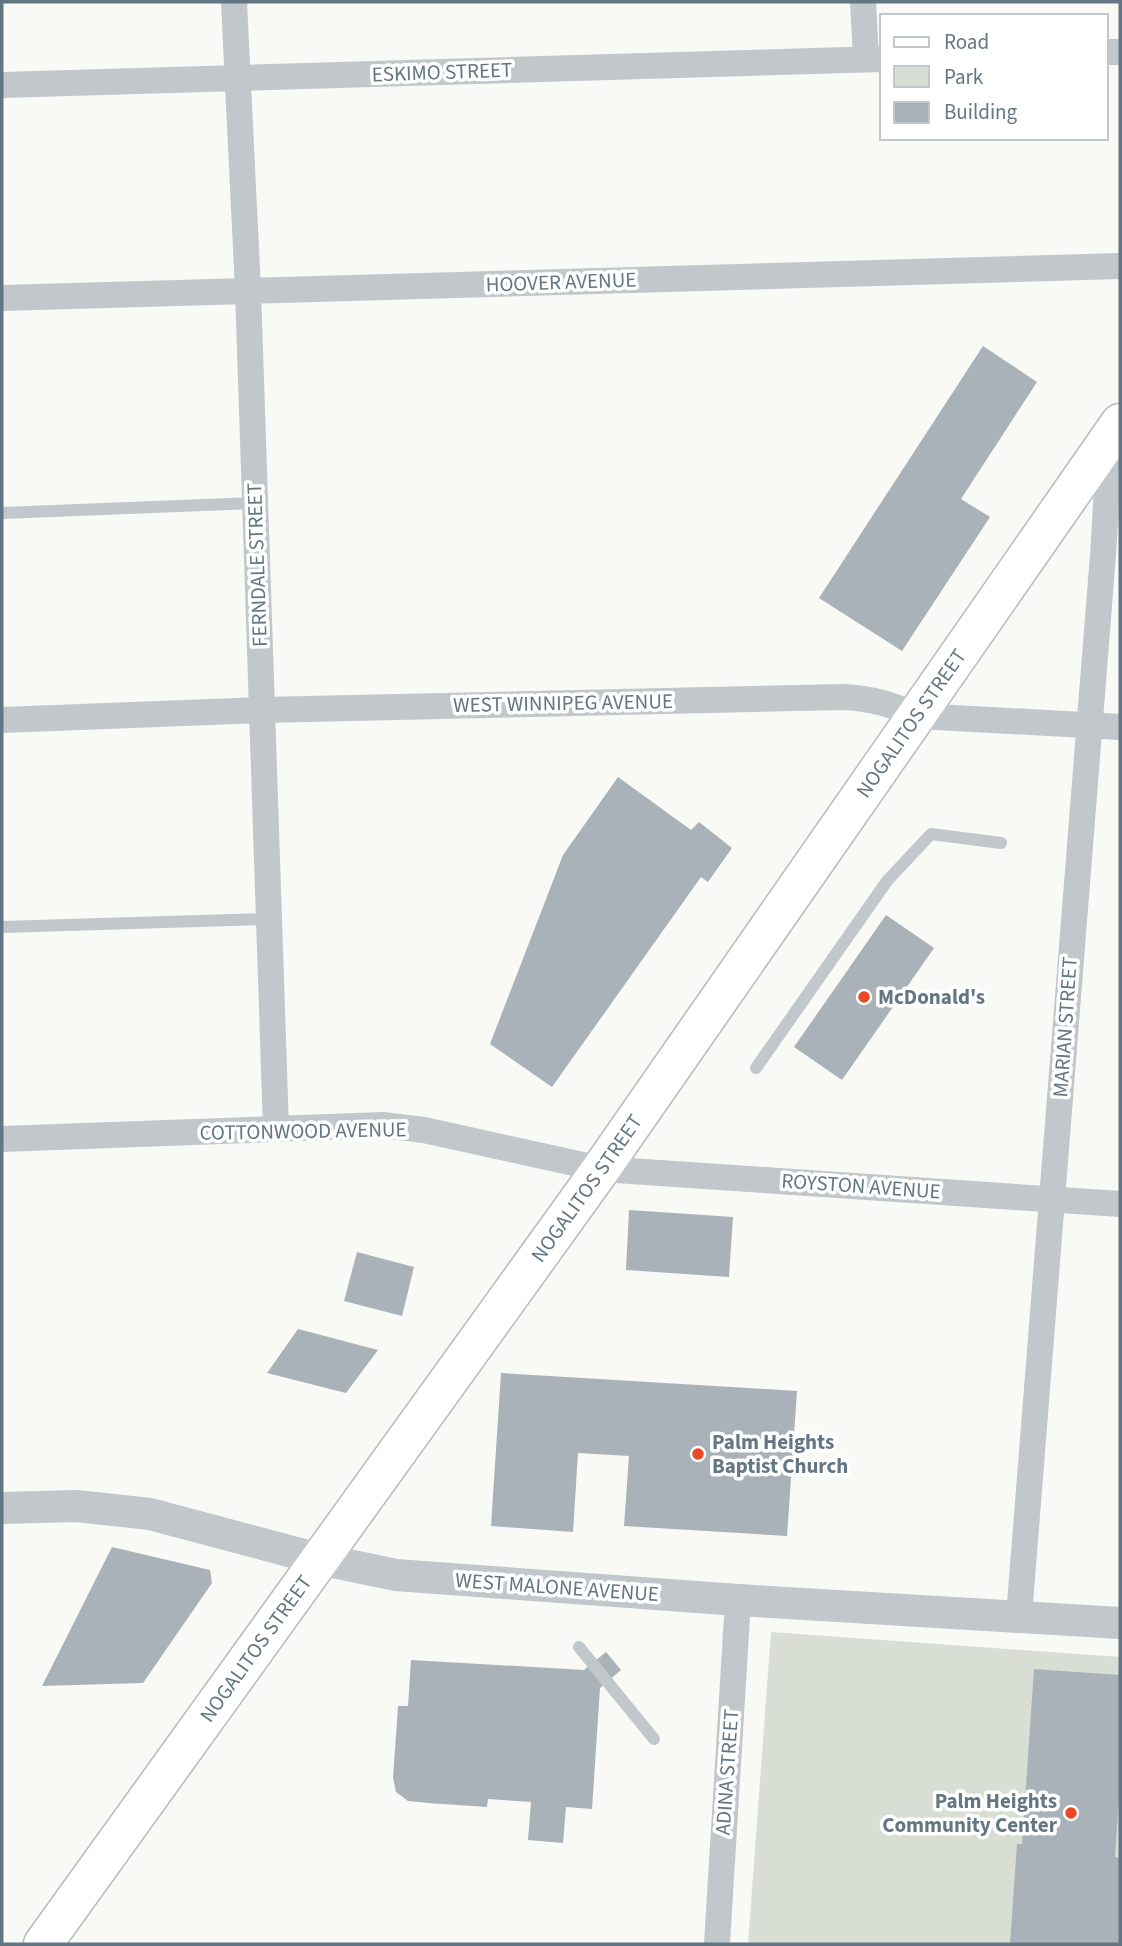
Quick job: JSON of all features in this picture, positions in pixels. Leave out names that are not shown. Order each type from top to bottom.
[{"type":"main road","name":"NOGALITOS STREET","points":[[43,1944],[601,1169],[1115,430]]},
{"type":"street","name":"FERNDALE STREET","points":[[234,2],[248,290],[276,1129]]},
{"type":"street","points":[[863,2],[874,59]]},
{"type":"street","name":"ESKIMO STREET","points":[[2,85],[874,59]]},
{"type":"street","name":"HOOVER AVENUE","points":[[2,298],[1120,266]]},
{"type":"street","name":"MARIAN STREET","points":[[1019,1616],[1088,725],[1115,430]]},
{"type":"street","name":"WEST WINNIPEG AVENUE","points":[[2,720],[261,710],[843,696],[867,698],[918,716],[1120,727]]},
{"type":"street","name":"COTTONWOOD AVENUE","points":[[2,1139],[383,1125],[424,1130],[601,1169]]},
{"type":"street","name":"ROYSTON AVENUE","points":[[601,1169],[1120,1204]]},
{"type":"street","name":"WEST MALONE AVENUE","points":[[2,1508],[76,1506],[150,1514],[319,1559],[396,1575],[738,1600],[1120,1623]]},
{"type":"street","name":"ADINA STREET","points":[[716,1944],[738,1600]]},
{"type":"lane","points":[[2,513],[255,503]]},
{"type":"lane","points":[[756,1068],[887,881],[931,834],[1001,843]]},
{"type":"lane","points":[[2,927],[268,919]]},
{"type":"lane","points":[[579,1647],[654,1739]]},
{"type":"green space","points":[[771,1632],[1120,1657],[1120,1944],[748,1944]]},
{"type":"building","points":[[983,346],[1037,382],[961,499],[990,517],[902,651],[819,598]]},
{"type":"building","points":[[618,777],[691,830],[699,822],[732,848],[708,882],[701,877],[552,1087],[490,1044],[563,855]]},
{"type":"building","name":"McDonald's","points":[[886,915],[934,948],[842,1080],[794,1047]]},
{"type":"building","points":[[629,1210],[733,1217],[729,1277],[626,1270]]},
{"type":"building","points":[[357,1252],[414,1267],[402,1316],[344,1301]]},
{"type":"building","points":[[298,1329],[378,1350],[346,1393],[267,1373]]},
{"type":"building","name":"Palm Heights Baptist Church","points":[[501,1373],[797,1391],[787,1536],[624,1526],[629,1456],[578,1453],[573,1532],[491,1526]]},
{"type":"building","points":[[112,1547],[210,1570],[212,1583],[143,1683],[42,1686]]},
{"type":"building","points":[[606,1652],[621,1670],[600,1688],[592,1809],[566,1807],[563,1843],[528,1840],[531,1802],[488,1799],[487,1807],[428,1803],[408,1801],[396,1792],[393,1778],[398,1706],[408,1706],[411,1660],[584,1670]]},
{"type":"building","name":"Palm Heights Community Center","points":[[1034,1669],[1120,1675],[1120,1783],[1115,1857],[1120,1858],[1120,1944],[1010,1944],[1017,1844],[1022,1844]]},
{"type":"place","name":"McDonald's","points":[[864,997]]},
{"type":"place","name":"Palm Heights Baptist Church","points":[[698,1454]]},
{"type":"place","name":"Palm Heights Community Center","points":[[1071,1813]]}]
